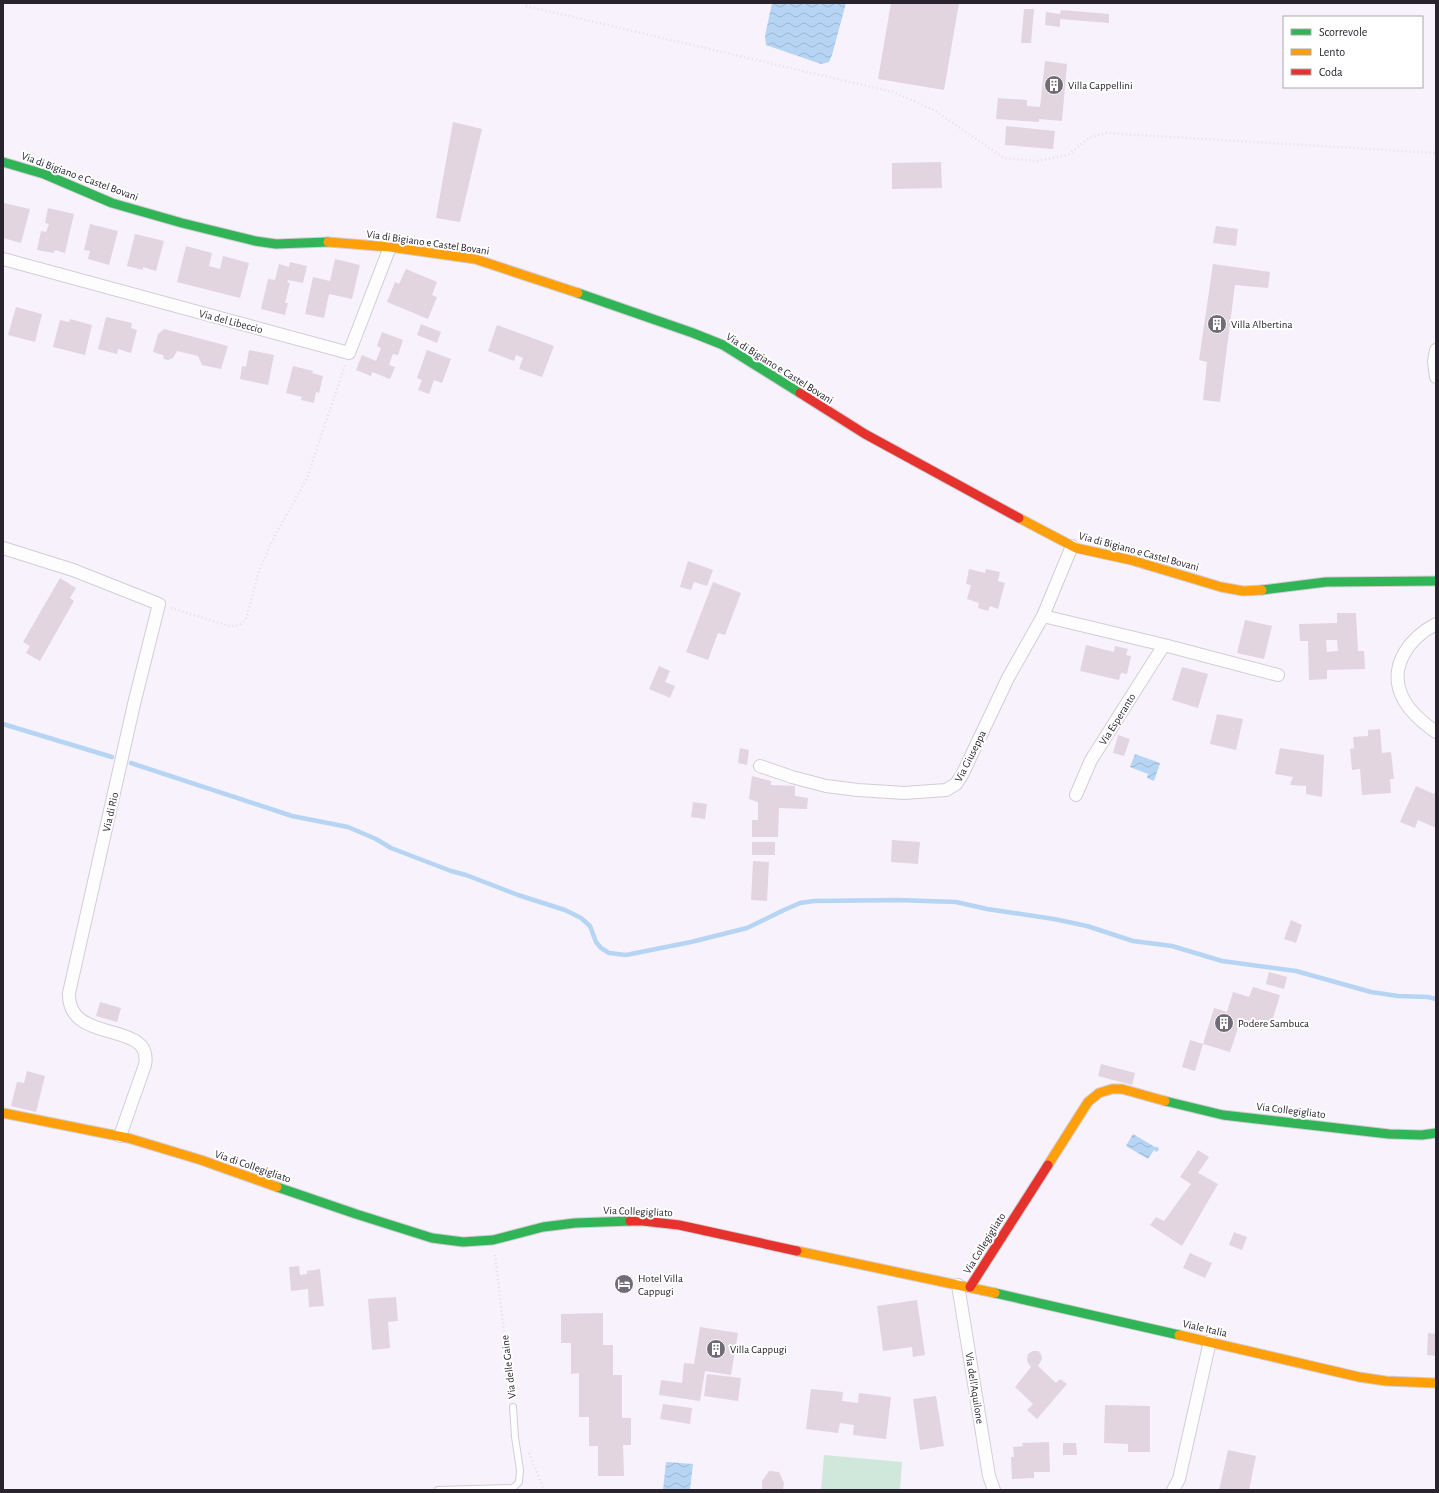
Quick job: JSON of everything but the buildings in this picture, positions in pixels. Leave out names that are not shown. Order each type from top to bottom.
[{"type":"street","name":"Via di Bigiano e Castel Bovani","points":[[3,162],[44,174],[112,203],[182,223],[255,241],[276,244],[335,242],[390,247],[476,259],[539,279],[723,345],[774,375],[818,405],[865,434],[982,499],[1072,546],[1138,562],[1243,592],[1326,582],[1436,581]]},
{"type":"street","points":[[349,353],[390,247]]},
{"type":"street","name":"Via del Libeccio","points":[[3,259],[349,353]]},
{"type":"street","points":[[1436,350],[1434,362],[1436,377]]},
{"type":"street","name":"Via Giuseppa","points":[[760,766],[813,783],[858,790],[914,793],[939,792],[951,788],[962,776],[1008,678],[1043,616],[1072,546]]},
{"type":"street","points":[[3,548],[74,570],[159,604]]},
{"type":"street","name":"Via di Rio","points":[[120,1136],[145,1066],[145,1052],[137,1041],[81,1021],[72,1011],[69,993],[134,704],[159,604]]},
{"type":"street","points":[[1043,616],[1278,675]]},
{"type":"street","points":[[1436,624],[1411,642],[1402,659],[1398,677],[1401,694],[1406,702],[1423,721],[1436,732]]},
{"type":"street","name":"Via Esperanto","points":[[1076,796],[1091,760],[1164,646]]},
{"type":"street","name":"Via Collegigliato","points":[[493,1240],[543,1227],[570,1224],[621,1221],[660,1222],[701,1229],[801,1252],[970,1287],[1088,1102],[1093,1096],[1103,1090],[1115,1088],[1122,1089],[1223,1115],[1389,1134],[1422,1135],[1436,1133]]},
{"type":"street","name":"Via di Collegigliato","points":[[3,1113],[120,1136],[201,1160],[356,1214],[432,1238],[463,1242],[493,1240]]},
{"type":"street","name":"Via dell'Aquilone","points":[[958,1285],[989,1476],[994,1490]]},
{"type":"street","name":"Viale Italia","points":[[970,1287],[1210,1341],[1359,1377],[1386,1381],[1436,1383]]},
{"type":"street","points":[[1173,1490],[1179,1479],[1210,1341]]},
{"type":"lane","points":[[438,1490],[513,1488],[519,1482],[520,1470],[515,1437],[513,1407]]},
{"type":"path","points":[[526,6],[893,92],[934,110],[1004,158],[1038,161],[1068,155],[1089,138],[1106,133],[1436,153]]},
{"type":"path","points":[[159,604],[223,626],[238,625],[243,623],[246,619],[259,571],[279,528],[302,488],[314,460],[349,353]]},
{"type":"path","name":"Via delle Gaine","points":[[493,1240],[513,1407]]},
{"type":"path","points":[[528,1451],[544,1490]]},
{"type":"green space","points":[[824,1455],[902,1462],[900,1490],[821,1490]]},
{"type":"water","points":[[772,3],[846,3],[829,62],[821,64],[766,45],[765,36]]},
{"type":"water","points":[[1135,754],[1160,763],[1154,781],[1147,778],[1148,774],[1130,767]]},
{"type":"water","points":[[1133,1134],[1155,1147],[1158,1147],[1159,1150],[1156,1152],[1154,1150],[1148,1159],[1126,1146]]},
{"type":"water","points":[[666,1462],[693,1464],[690,1490],[663,1490]]},
{"type":"waterway","points":[[3,724],[112,757]]},
{"type":"waterway","points":[[131,763],[292,816],[348,827],[376,839],[391,848],[451,871],[565,910],[581,918],[590,926],[596,942],[601,948],[609,953],[626,955],[691,942],[747,928],[800,903],[814,901],[897,900],[956,902],[987,909],[1054,919],[1087,926],[1133,941],[1172,946],[1222,961],[1296,971],[1371,992],[1436,999]]},
{"type":"traffic: fast","points":[[3,162],[44,174],[112,203],[182,223],[255,241],[276,244],[328,242]]},
{"type":"traffic: fast","points":[[578,293],[723,345],[800,393]]},
{"type":"traffic: fast","points":[[1262,590],[1326,582],[1436,581]]},
{"type":"traffic: fast","points":[[1165,1101],[1223,1115],[1389,1134],[1422,1135],[1436,1133]]},
{"type":"traffic: fast","points":[[277,1187],[432,1238],[463,1242],[493,1240],[543,1227],[575,1223],[630,1221]]},
{"type":"traffic: fast","points":[[995,1293],[1179,1335]]},
{"type":"traffic: slow","points":[[328,242],[390,247],[475,259],[578,293]]},
{"type":"traffic: slow","points":[[1019,518],[1076,548],[1131,560],[1221,587],[1243,591],[1262,590]]},
{"type":"traffic: slow","points":[[1048,1165],[1088,1102],[1099,1093],[1112,1089],[1122,1089],[1165,1101]]},
{"type":"traffic: slow","points":[[3,1113],[128,1138],[201,1160],[277,1187]]},
{"type":"traffic: slow","points":[[797,1251],[995,1293]]},
{"type":"traffic: slow","points":[[1179,1335],[1359,1377],[1386,1381],[1436,1383]]},
{"type":"traffic: jam","points":[[800,393],[865,434],[1019,518]]},
{"type":"traffic: jam","points":[[970,1287],[1048,1165]]},
{"type":"traffic: jam","points":[[630,1221],[679,1225],[797,1251]]},
{"type":"place","name":"Villa Cappellini","points":[[1054,85]]},
{"type":"place","name":"Villa Albertina","points":[[1217,324]]},
{"type":"place","name":"Podere Sambuca","points":[[1224,1023]]},
{"type":"place","name":"Hotel Villa Cappugi","points":[[624,1284]]},
{"type":"place","name":"Villa Cappugi","points":[[716,1349]]}]
